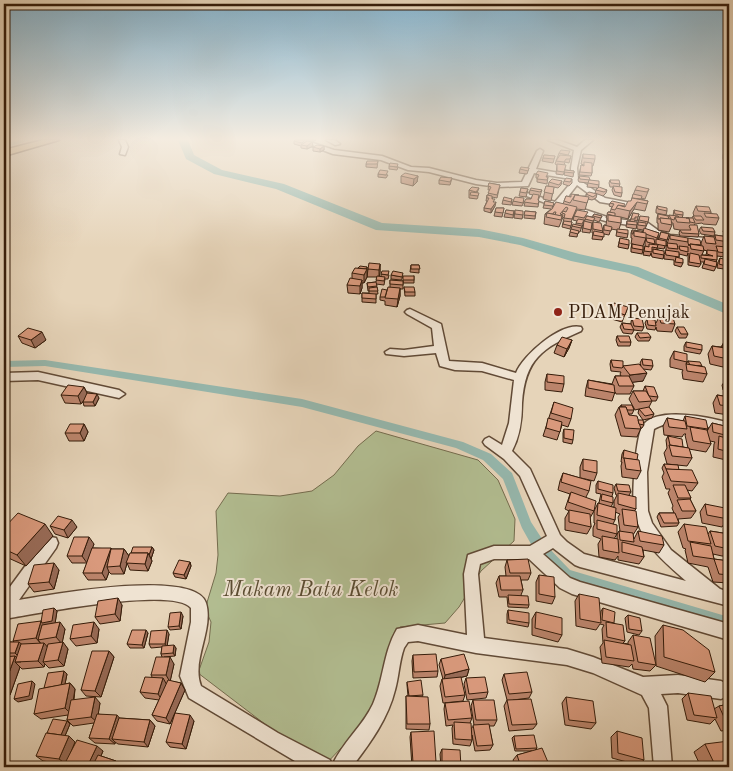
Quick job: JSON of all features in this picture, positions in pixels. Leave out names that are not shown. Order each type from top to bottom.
[{"type":"street","points":[[449,176],[497,185],[525,184],[529,176]]},
{"type":"street","points":[[561,176],[575,179],[606,201]]},
{"type":"street","points":[[557,205],[574,184],[575,176]]},
{"type":"street","points":[[528,195],[588,215],[645,225],[656,233],[669,237],[729,243]]},
{"type":"street","points":[[588,215],[606,201],[615,198],[629,202]]},
{"type":"street","points":[[410,312],[437,326],[442,361],[449,365],[482,367],[520,378]]},
{"type":"street","points":[[505,452],[514,429],[520,378],[523,369],[546,344],[577,329]]},
{"type":"street","points":[[390,352],[404,353],[440,349]]},
{"type":"street","points":[[4,377],[38,376],[119,394]]},
{"type":"street","points":[[722,598],[666,555],[646,526],[641,511],[642,457],[648,428],[664,420],[686,420],[716,424],[729,428]]},
{"type":"street","points":[[489,442],[505,452],[525,473],[543,546],[565,583],[577,589],[729,632]]},
{"type":"street","points":[[4,609],[51,543]]},
{"type":"street","points":[[476,644],[470,574],[473,560],[480,555],[543,546],[562,547],[580,560],[722,598]]},
{"type":"street","points":[[4,609],[118,593],[177,592],[191,597],[199,605],[199,622],[189,676],[195,692],[272,740],[323,767]]},
{"type":"street","points":[[341,767],[363,739],[380,710],[393,654],[403,635],[418,633],[476,644],[567,657],[593,665],[650,690],[658,706],[663,767]]},
{"type":"street","points":[[642,686],[678,684],[721,690]]},
{"type":"green space","name":"Makam Batu Kelok","points":[[376,431],[478,460],[498,480],[515,519],[514,541],[481,571],[459,607],[445,623],[400,627],[389,656],[384,703],[321,767],[198,673],[209,642],[211,622],[205,609],[216,573],[218,555],[216,511],[228,493],[280,496],[312,491],[334,475],[358,446]]},
{"type":"building","points":[[401,176],[418,176],[418,176],[414,179]]},
{"type":"building","points":[[539,176],[548,177],[547,180],[537,179]]},
{"type":"building","points":[[579,176],[589,177],[590,180],[580,179]]},
{"type":"building","points":[[441,177],[452,178],[450,182],[439,180]]},
{"type":"building","points":[[566,178],[572,179],[570,182],[564,181]]},
{"type":"building","points":[[552,179],[562,181],[559,185],[549,182]]},
{"type":"building","points":[[589,180],[599,181],[599,185],[588,183]]},
{"type":"building","points":[[610,180],[619,180],[620,184],[611,183]]},
{"type":"building","points":[[489,183],[500,185],[497,195],[488,193],[491,187],[488,186]]},
{"type":"building","points":[[546,186],[554,187],[553,194],[544,192]]},
{"type":"building","points":[[613,186],[622,187],[622,193],[615,192]]},
{"type":"building","points":[[637,186],[649,189],[647,192],[635,190]]},
{"type":"building","points":[[472,187],[479,188],[476,192],[469,190]]},
{"type":"building","points":[[599,187],[607,190],[604,192],[596,190]]},
{"type":"building","points":[[521,188],[528,189],[526,193],[520,192]]},
{"type":"building","points":[[531,188],[542,190],[540,192],[530,190]]},
{"type":"building","points":[[471,192],[479,193],[478,196],[470,195]]},
{"type":"building","points":[[589,192],[597,194],[593,197],[586,194]]},
{"type":"building","points":[[533,194],[539,195],[538,204],[524,202],[526,199],[531,199]]},
{"type":"building","points":[[571,194],[579,195],[575,195],[570,203],[564,201],[566,196],[571,197]]},
{"type":"building","points":[[633,194],[642,196],[641,199],[632,198]]},
{"type":"building","points":[[487,195],[492,196],[492,199],[495,199],[493,202],[496,202],[491,209],[484,208],[489,198],[487,198]]},
{"type":"building","points":[[575,195],[589,197],[587,203],[573,200]]},
{"type":"building","points":[[504,197],[512,199],[511,202],[503,200]]},
{"type":"building","points":[[515,197],[524,198],[523,203],[513,201]]},
{"type":"building","points":[[632,198],[648,201],[647,204],[637,202],[630,211],[616,208],[618,205],[625,207]]},
{"type":"building","points":[[545,201],[554,203],[553,206],[544,205]]},
{"type":"building","points":[[612,201],[625,204],[624,206],[618,205],[615,210],[611,209],[614,204],[610,203]]},
{"type":"building","points":[[556,202],[577,207],[572,219],[564,218],[565,214],[562,213],[563,211],[566,212],[568,208],[566,207],[560,214],[563,215],[562,217],[555,215],[556,212],[545,214],[552,209]]},
{"type":"building","points":[[657,206],[667,208],[667,211],[658,209]]},
{"type":"building","points":[[696,206],[709,207],[711,212],[698,211]]},
{"type":"building","points":[[496,208],[504,208],[503,213],[495,212]]},
{"type":"building","points":[[506,210],[514,211],[513,215],[505,213]]},
{"type":"building","points":[[515,210],[523,211],[523,215],[515,214]]},
{"type":"building","points":[[577,210],[588,212],[584,218],[574,216]]},
{"type":"building","points":[[674,210],[683,212],[683,215],[675,214]]},
{"type":"building","points":[[525,211],[536,212],[535,216],[524,215]]},
{"type":"building","points":[[608,212],[615,213],[615,216],[607,214]]},
{"type":"building","points":[[547,213],[562,216],[561,220],[546,217]]},
{"type":"building","points":[[633,213],[639,214],[638,217],[631,219]]},
{"type":"building","points":[[704,213],[717,214],[719,218],[706,217]]},
{"type":"building","points":[[594,214],[602,216],[601,218],[593,216]]},
{"type":"building","points":[[658,214],[668,216],[669,219],[658,219]]},
{"type":"building","points":[[608,215],[621,217],[621,223],[608,221]]},
{"type":"building","points":[[669,215],[679,217],[675,217],[674,220]]},
{"type":"building","points":[[587,216],[595,218],[593,221],[585,219]]},
{"type":"building","points":[[640,216],[649,217],[648,222],[639,220]]},
{"type":"building","points":[[693,216],[701,216],[704,220],[696,220]]},
{"type":"building","points":[[675,217],[689,218],[690,223],[677,222]]},
{"type":"building","points":[[660,218],[671,219],[672,225],[661,223]]},
{"type":"building","points":[[689,218],[693,218],[695,223],[690,222]]},
{"type":"building","points":[[578,219],[584,220],[582,224],[576,223]]},
{"type":"building","points":[[564,221],[572,222],[571,226],[563,224]]},
{"type":"building","points":[[584,221],[592,223],[591,230],[583,228]]},
{"type":"building","points":[[627,221],[637,222],[637,225],[627,224]]},
{"type":"building","points":[[593,222],[601,223],[603,231],[593,229]]},
{"type":"building","points":[[638,222],[646,223],[646,226],[638,225]]},
{"type":"building","points":[[573,224],[582,226],[581,228],[572,226]]},
{"type":"building","points":[[604,225],[612,227],[611,231],[604,230]]},
{"type":"building","points":[[690,225],[697,225],[699,234],[682,233],[680,230],[691,230]]},
{"type":"building","points":[[701,227],[713,228],[715,232],[703,231]]},
{"type":"building","points":[[644,228],[659,233],[657,238],[643,233]]},
{"type":"building","points":[[571,229],[579,231],[578,234],[570,232]]},
{"type":"building","points":[[617,229],[628,230],[628,234],[617,232]]},
{"type":"building","points":[[632,230],[642,231],[642,233],[634,231],[632,234]]},
{"type":"building","points":[[594,231],[604,233],[604,237],[593,235]]},
{"type":"building","points":[[634,231],[646,233],[646,238],[634,236]]},
{"type":"building","points":[[661,232],[669,234],[667,240],[659,238]]},
{"type":"building","points":[[670,235],[688,238],[688,242],[670,239]]},
{"type":"building","points":[[715,235],[729,237],[729,242],[716,240]]},
{"type":"building","points":[[704,236],[714,237],[716,244],[706,243]]},
{"type":"building","points":[[620,238],[629,240],[629,245],[619,243]]},
{"type":"building","points":[[646,238],[654,239],[655,244],[647,242]]},
{"type":"building","points":[[688,238],[700,240],[701,245],[690,244],[689,246]]},
{"type":"building","points":[[656,239],[666,241],[666,246],[656,244]]},
{"type":"building","points":[[667,243],[677,244],[678,249],[668,248]]},
{"type":"building","points":[[632,244],[643,246],[643,250],[632,248]]},
{"type":"building","points":[[649,244],[658,245],[657,248],[652,247],[652,252],[644,251],[645,246],[649,247]]},
{"type":"building","points":[[690,244],[703,246],[704,251],[691,249]]},
{"type":"building","points":[[679,246],[688,247],[688,252],[680,250]]},
{"type":"building","points":[[716,246],[726,247],[727,253],[718,252]]},
{"type":"building","points":[[653,249],[664,251],[664,255],[653,253]]},
{"type":"building","points":[[665,250],[679,252],[679,257],[666,255]]},
{"type":"building","points":[[707,250],[717,251],[717,260],[701,258],[701,255],[713,256],[707,254]]},
{"type":"building","points":[[690,253],[699,255],[701,264],[689,262]]},
{"type":"building","points":[[676,257],[683,259],[683,263],[675,262]]},
{"type":"building","points":[[720,258],[727,260],[726,266],[719,264]]},
{"type":"building","points":[[705,259],[717,262],[716,267],[704,264]]},
{"type":"building","points":[[369,263],[380,264],[379,270],[368,269]]},
{"type":"building","points":[[411,265],[419,265],[420,269],[411,269]]},
{"type":"building","points":[[360,266],[367,267],[366,269],[358,268]]},
{"type":"building","points":[[355,268],[367,269],[364,275],[352,273]]},
{"type":"building","points":[[382,271],[389,271],[388,275],[381,274]]},
{"type":"building","points":[[393,271],[403,273],[402,277],[391,275]]},
{"type":"building","points":[[377,276],[385,277],[384,281],[376,280]]},
{"type":"building","points":[[403,276],[414,276],[414,280],[403,280]]},
{"type":"building","points":[[350,278],[362,280],[360,286],[347,285]]},
{"type":"building","points":[[390,280],[403,281],[403,285],[390,284]]},
{"type":"building","points":[[376,282],[377,286],[368,287],[367,283]]},
{"type":"building","points":[[377,287],[378,291],[369,291],[369,288]]},
{"type":"building","points":[[388,287],[400,288],[398,299],[385,298]]},
{"type":"building","points":[[404,287],[414,287],[415,292],[405,292]]},
{"type":"building","points":[[382,289],[387,290],[385,297],[380,297]]},
{"type":"building","points":[[362,293],[376,294],[376,299],[362,298]]},
{"type":"building","points":[[614,303],[628,307],[625,315],[611,310]]},
{"type":"building","points":[[659,317],[673,318],[675,324],[661,323]]},
{"type":"building","points":[[632,318],[642,319],[644,327],[634,326]]},
{"type":"building","points":[[647,319],[655,320],[656,326],[648,325]]},
{"type":"building","points":[[622,323],[631,324],[634,330],[624,329]]},
{"type":"building","points":[[677,327],[684,327],[688,334],[681,334]]},
{"type":"building","points":[[28,328],[42,332],[31,340],[18,336]]},
{"type":"building","points":[[637,333],[648,333],[651,337],[640,338]]},
{"type":"building","points":[[617,336],[629,336],[631,342],[620,342]]},
{"type":"building","points":[[562,337],[572,340],[567,349],[557,345]]},
{"type":"building","points":[[686,342],[702,345],[702,350],[686,347]]},
{"type":"building","points":[[724,342],[729,344],[729,350],[722,347]]},
{"type":"building","points":[[712,346],[725,348],[728,359],[714,356]]},
{"type":"building","points":[[674,351],[687,354],[687,362],[674,359]]},
{"type":"building","points":[[642,359],[652,360],[653,366],[643,365]]},
{"type":"building","points":[[611,360],[623,361],[623,367],[613,367]]},
{"type":"building","points":[[688,361],[700,362],[702,366],[690,365]]},
{"type":"building","points":[[639,364],[647,373],[630,375],[623,366]]},
{"type":"building","points":[[686,364],[705,367],[707,374],[687,371]]},
{"type":"building","points":[[547,374],[564,376],[564,384],[547,382]]},
{"type":"building","points":[[615,376],[629,376],[634,386],[619,386]]},
{"type":"building","points":[[588,380],[614,385],[615,393],[588,388]]},
{"type":"building","points":[[725,381],[729,381],[729,387],[726,386]]},
{"type":"building","points":[[68,385],[84,387],[78,396],[61,395]]},
{"type":"building","points":[[645,386],[654,387],[658,397],[649,396]]},
{"type":"building","points":[[633,391],[646,391],[652,401],[639,402]]},
{"type":"building","points":[[87,393],[97,394],[93,402],[83,402]]},
{"type":"building","points":[[717,395],[729,397],[729,406],[720,405]]},
{"type":"building","points":[[554,402],[573,408],[571,419],[551,413]]},
{"type":"building","points":[[621,405],[632,405],[634,410],[627,410],[626,407]]},
{"type":"building","points":[[619,407],[626,407],[629,415],[637,416],[641,429],[625,428]]},
{"type":"building","points":[[649,407],[654,414],[645,416],[639,409]]},
{"type":"building","points":[[685,416],[706,420],[708,429],[687,426]]},
{"type":"building","points":[[548,418],[562,422],[560,432],[546,428]]},
{"type":"building","points":[[667,418],[685,421],[687,429],[669,427]]},
{"type":"building","points":[[638,420],[643,420],[644,425],[639,424]]},
{"type":"building","points":[[712,423],[729,427],[729,436],[713,432]]},
{"type":"building","points":[[70,424],[84,424],[80,433],[65,433]]},
{"type":"building","points":[[690,427],[707,430],[711,444],[693,441]]},
{"type":"building","points":[[564,429],[574,430],[573,440],[564,438]]},
{"type":"building","points":[[668,436],[682,439],[683,447],[670,445]]},
{"type":"building","points":[[719,436],[729,439],[729,452],[718,449]]},
{"type":"building","points":[[669,445],[689,448],[692,458],[672,456]]},
{"type":"building","points":[[624,450],[638,454],[637,460],[623,458]]},
{"type":"building","points":[[624,458],[639,460],[641,471],[626,469]]},
{"type":"building","points":[[583,459],[597,461],[597,473],[583,470]]},
{"type":"building","points":[[664,464],[678,465],[679,470],[666,469]]},
{"type":"building","points":[[666,469],[692,470],[698,483],[671,481]]},
{"type":"building","points":[[563,473],[591,481],[589,491],[561,482]]},
{"type":"building","points":[[598,481],[613,485],[613,493],[598,489]]},
{"type":"building","points":[[616,484],[629,485],[631,492],[618,491]]},
{"type":"building","points":[[673,485],[685,485],[691,498],[678,498]]},
{"type":"building","points":[[571,492],[596,501],[594,511],[568,502]]},
{"type":"building","points":[[618,493],[636,497],[636,509],[618,504]]},
{"type":"building","points":[[602,494],[613,497],[613,503],[601,500]]},
{"type":"building","points":[[690,499],[696,511],[682,511],[677,500]]},
{"type":"building","points":[[598,503],[616,508],[615,520],[597,515]]},
{"type":"building","points":[[705,504],[725,508],[728,519],[707,515]]},
{"type":"building","points":[[622,509],[636,511],[638,527],[624,525]]},
{"type":"building","points":[[569,510],[590,514],[591,527],[569,522]]},
{"type":"building","points":[[18,513],[45,524],[17,555],[4,549],[4,528]]},
{"type":"building","points":[[659,513],[675,513],[679,523],[664,523]]},
{"type":"building","points":[[58,516],[72,520],[64,530],[50,526]]},
{"type":"building","points":[[597,520],[617,525],[617,534],[597,529]]},
{"type":"building","points":[[684,524],[706,527],[711,544],[688,541]]},
{"type":"building","points":[[619,531],[633,533],[634,542],[620,540]]},
{"type":"building","points":[[638,531],[662,536],[664,545],[640,541]]},
{"type":"building","points":[[710,531],[729,534],[729,549],[715,546]]},
{"type":"building","points":[[602,536],[618,539],[619,553],[603,550]]},
{"type":"building","points":[[74,537],[89,537],[82,556],[67,556]]},
{"type":"building","points":[[622,542],[642,547],[644,557],[622,552]]},
{"type":"building","points":[[690,542],[711,546],[714,559],[693,556]]},
{"type":"building","points":[[133,547],[152,547],[149,555],[148,553],[131,553]]},
{"type":"building","points":[[92,548],[111,548],[102,573],[83,573]]},
{"type":"building","points":[[111,549],[124,549],[120,566],[107,567]]},
{"type":"building","points":[[130,553],[148,553],[145,564],[126,563]]},
{"type":"building","points":[[528,559],[531,573],[510,573],[507,560]]},
{"type":"building","points":[[714,559],[729,561],[729,575],[719,574]]},
{"type":"building","points":[[179,560],[190,562],[184,575],[173,573]]},
{"type":"building","points":[[54,563],[49,582],[28,584],[34,565]]},
{"type":"building","points":[[539,575],[554,577],[555,597],[539,594]]},
{"type":"building","points":[[499,576],[520,576],[523,590],[501,590]]},
{"type":"building","points":[[579,594],[599,598],[601,623],[580,619]]},
{"type":"building","points":[[508,595],[528,596],[529,605],[509,604]]},
{"type":"building","points":[[118,598],[115,614],[95,617],[98,601]]},
{"type":"building","points":[[54,608],[52,621],[42,623],[43,610]]},
{"type":"building","points":[[603,608],[615,612],[614,623],[602,620]]},
{"type":"building","points":[[508,610],[529,613],[529,623],[509,620]]},
{"type":"building","points":[[181,612],[179,626],[168,627],[170,613]]},
{"type":"building","points":[[536,612],[562,618],[562,635],[535,628]]},
{"type":"building","points":[[628,615],[640,618],[642,631],[629,629]]},
{"type":"building","points":[[41,621],[36,638],[13,641],[18,624]]},
{"type":"building","points":[[60,622],[56,637],[38,640],[42,625]]},
{"type":"building","points":[[94,622],[91,636],[70,639],[73,625]]},
{"type":"building","points":[[606,622],[623,625],[625,641],[607,637]]},
{"type":"building","points":[[663,625],[683,630],[709,650],[715,672],[664,657]]},
{"type":"building","points":[[132,630],[146,630],[142,645],[127,644]]},
{"type":"building","points":[[167,630],[165,644],[149,644],[151,631]]},
{"type":"building","points":[[633,635],[650,638],[656,665],[638,662]]},
{"type":"building","points":[[604,640],[631,645],[634,661],[606,657]]},
{"type":"building","points":[[4,642],[19,642],[15,653],[4,653]]},
{"type":"building","points":[[63,642],[58,660],[43,662],[48,644]]},
{"type":"building","points":[[44,643],[38,661],[15,662],[21,644]]},
{"type":"building","points":[[174,645],[173,653],[161,654],[162,646]]},
{"type":"building","points":[[92,651],[109,651],[95,691],[81,690]]},
{"type":"building","points":[[436,654],[438,671],[414,672],[413,655]]},
{"type":"building","points":[[464,654],[469,669],[445,675],[441,659]]},
{"type":"building","points":[[15,656],[4,687],[4,657]]},
{"type":"building","points":[[156,657],[170,657],[166,675],[151,675]]},
{"type":"building","points":[[64,671],[61,685],[44,688],[48,673]]},
{"type":"building","points":[[527,672],[532,692],[509,694],[504,674]]},
{"type":"building","points":[[145,677],[163,678],[158,694],[140,692]]},
{"type":"building","points":[[461,677],[465,695],[445,697],[442,679]]},
{"type":"building","points":[[485,677],[488,692],[469,694],[466,678]]},
{"type":"building","points":[[168,680],[181,683],[166,718],[152,715]]},
{"type":"building","points":[[421,680],[423,695],[409,696],[407,682]]},
{"type":"building","points":[[32,681],[29,696],[14,699],[18,684]]},
{"type":"building","points":[[70,683],[65,708],[34,714],[39,689]]},
{"type":"building","points":[[688,693],[711,696],[717,718],[694,715]]},
{"type":"building","points":[[406,696],[428,697],[430,724],[407,724]]},
{"type":"building","points":[[95,697],[91,717],[67,720],[71,700]]},
{"type":"building","points":[[566,697],[593,701],[596,723],[569,720]]},
{"type":"building","points":[[531,699],[537,724],[512,725],[507,700]]},
{"type":"building","points":[[473,700],[494,700],[497,720],[476,720]]},
{"type":"building","points":[[469,701],[472,718],[448,720],[445,703]]},
{"type":"building","points":[[729,704],[729,726],[728,726],[719,706]]},
{"type":"building","points":[[175,713],[190,715],[182,744],[166,742]]},
{"type":"building","points":[[97,714],[117,715],[109,739],[89,738]]},
{"type":"building","points":[[119,718],[150,720],[144,742],[112,739]]},
{"type":"building","points":[[53,719],[67,721],[61,735],[47,733]]},
{"type":"building","points":[[454,722],[471,723],[472,740],[455,739]]},
{"type":"building","points":[[489,724],[493,745],[477,746],[473,725]]},
{"type":"building","points":[[434,731],[436,762],[413,763],[411,732]]},
{"type":"building","points":[[617,731],[642,738],[644,760],[618,753]]},
{"type":"building","points":[[46,733],[69,736],[59,759],[36,756]]},
{"type":"building","points":[[534,735],[537,748],[516,749],[514,736]]},
{"type":"building","points":[[77,740],[97,746],[87,767],[64,765]]},
{"type":"building","points":[[729,741],[729,767],[716,767],[705,744]]},
{"type":"building","points":[[542,748],[550,767],[521,767],[517,755]]},
{"type":"building","points":[[442,749],[460,750],[461,767],[442,767]]},
{"type":"building","points":[[98,755],[116,761],[113,767],[92,767]]},
{"type":"building","points":[[384,762],[384,767],[358,767],[358,763]]},
{"type":"waterway","points":[[236,176],[280,186],[380,227],[479,233],[523,242],[576,258],[633,270],[729,310]]},
{"type":"waterway","points":[[4,364],[45,363],[302,403],[459,445],[487,457],[508,476],[526,524],[541,549],[566,575],[729,624]]},
{"type":"place","name":"PDAM Penujak","points":[[558,312]]}]
